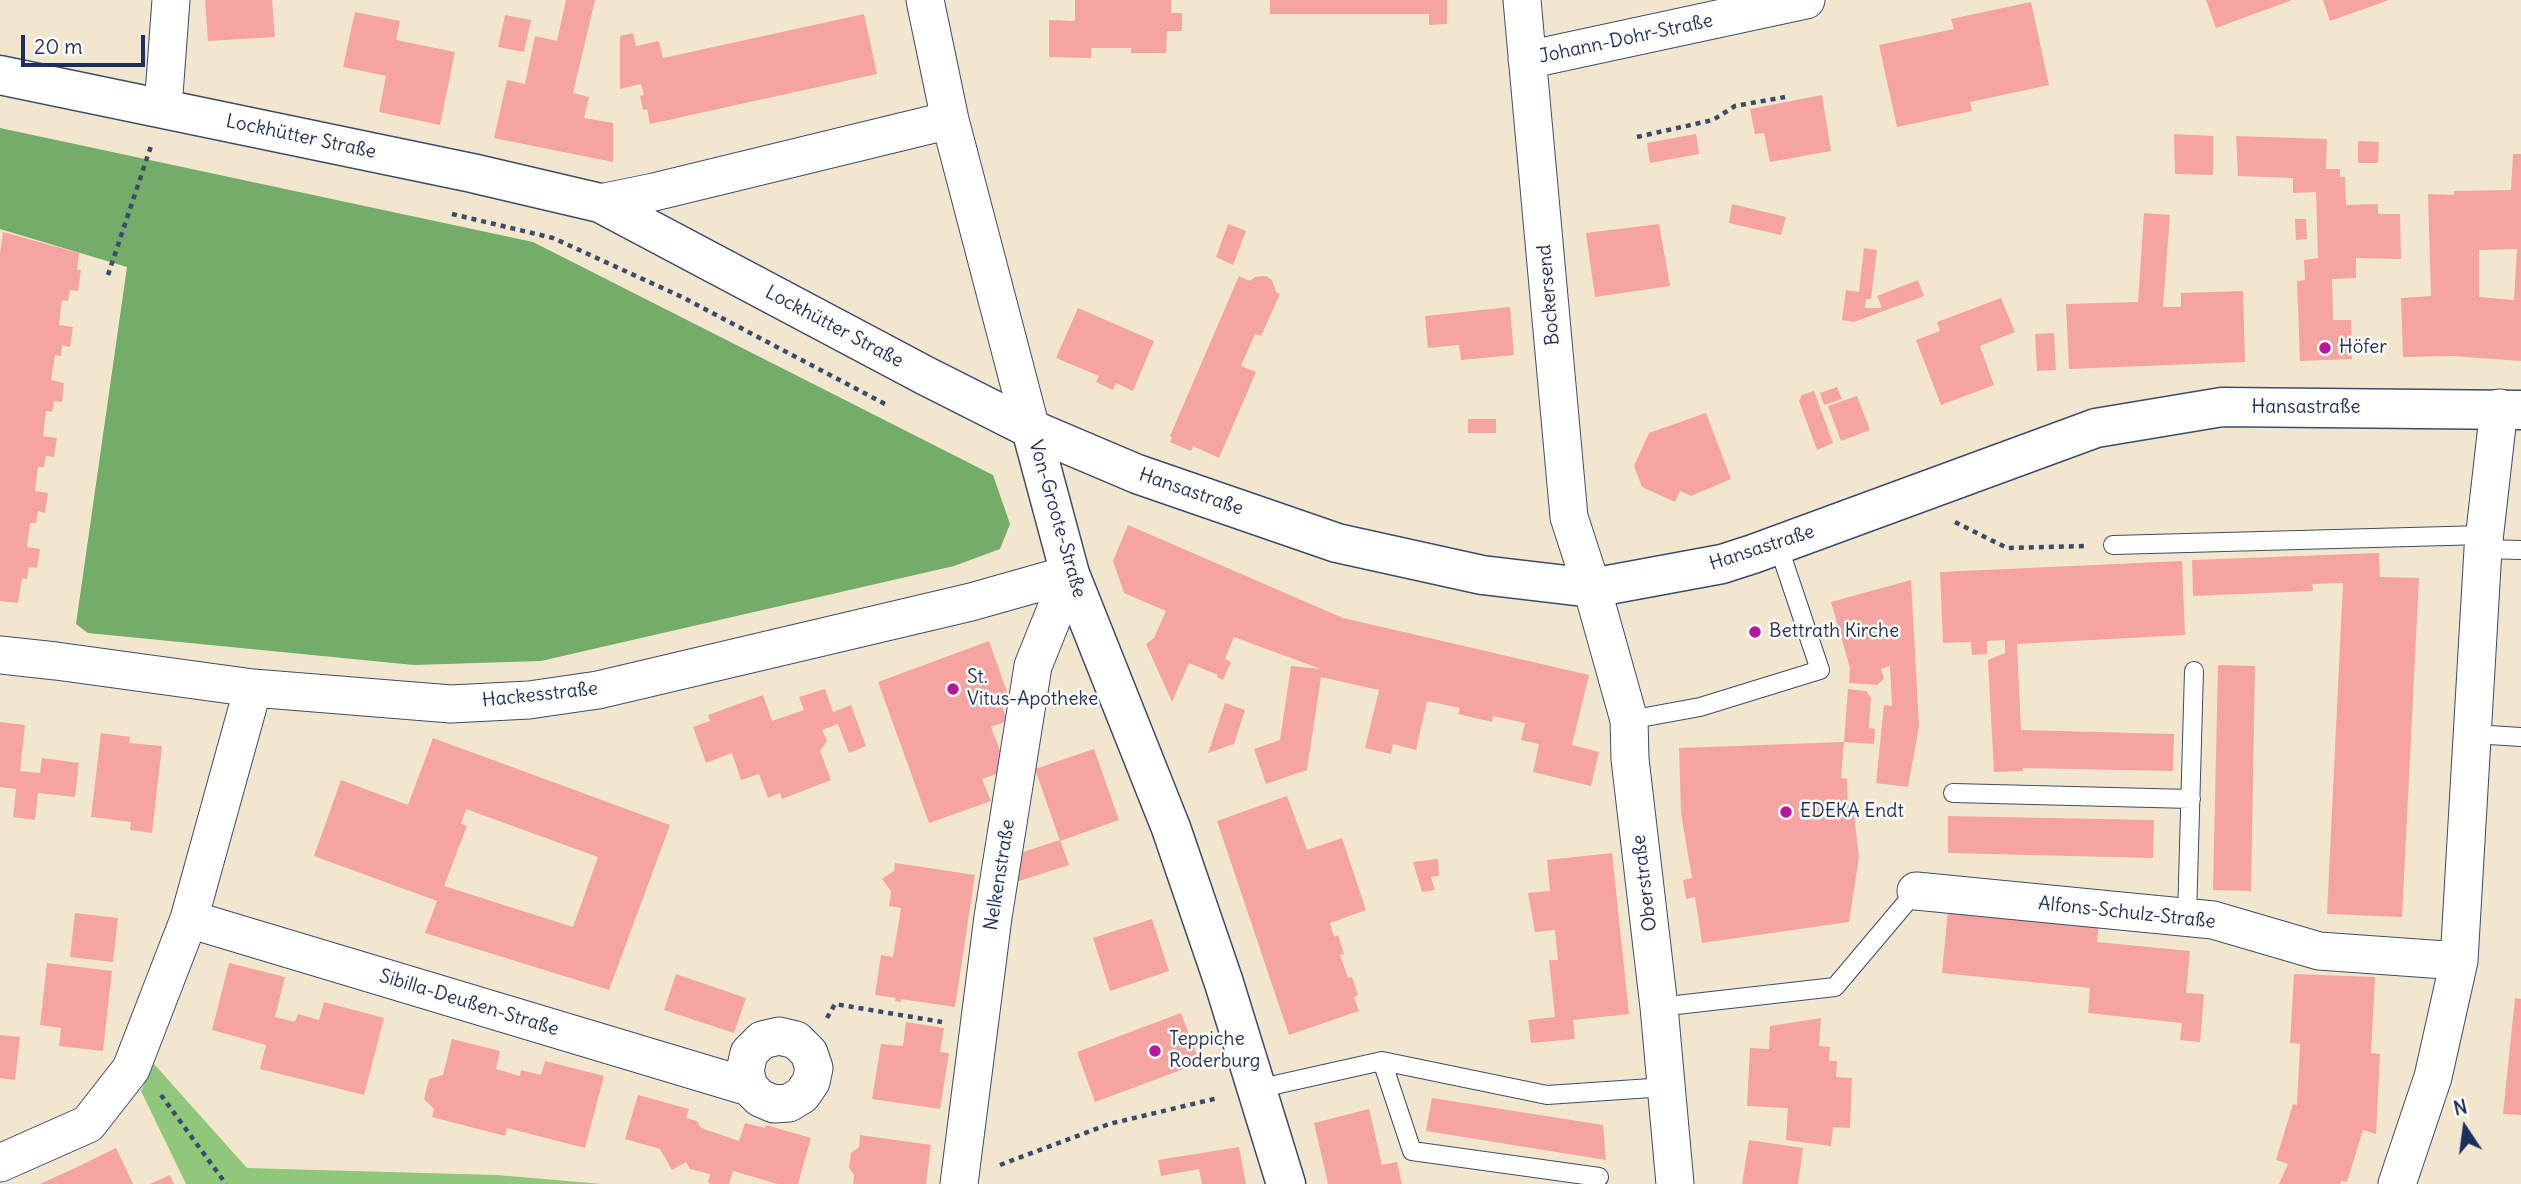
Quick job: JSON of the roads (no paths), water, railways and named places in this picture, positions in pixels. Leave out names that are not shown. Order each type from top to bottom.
[{"type":"street","points":[[163,108],[171,0]]},
{"type":"street","name":"Von-Groote-Straße","points":[[925,0],[950,120],[1070,574],[1171,828],[1224,983],[1286,1184]]},
{"type":"street","name":"Bockersend","points":[[1522,0],[1569,517],[1592,587]]},
{"type":"street","name":"Johann-Dohr-Straße","points":[[1527,60],[1806,0]]},
{"type":"street","name":"Lockhütter Straße","points":[[0,75],[472,173],[600,204],[1031,429]]},
{"type":"street","name":"Lockhütter Straße","points":[[600,204],[950,120]]},
{"type":"street","name":"Hansastraße","points":[[1031,429],[1137,474],[1336,543],[1482,575],[1592,587],[1722,564],[2096,428],[2222,407],[2510,409],[2484,542]]},
{"type":"street","points":[[2397,1184],[2433,1077],[2459,961],[2484,542]]},
{"type":"street","name":"Hackesstraße","points":[[0,655],[253,688],[451,704],[529,700],[584,692],[971,602],[1070,574]]},
{"type":"street","name":"Nelkenstraße","points":[[959,1182],[993,918],[1033,666],[1070,574]]},
{"type":"street","name":"Oberstraße","points":[[1592,587],[1629,720],[1630,759],[1660,1007],[1675,1184]]},
{"type":"street","points":[[0,1163],[88,1124],[131,1069],[189,919],[253,688]]},
{"type":"street","name":"Alfons-Schulz-Straße","points":[[1916,891],[2213,920],[2319,951],[2459,961]]},
{"type":"street","name":"Sibilla-Deußen-Straße","points":[[189,919],[749,1087],[760,1098],[774,1104],[789,1103],[803,1095],[811,1082],[814,1068],[809,1053],[796,1040],[779,1036],[762,1040],[749,1053],[745,1071],[749,1087]]},
{"type":"lane","points":[[2113,545],[2484,542],[2521,550]]},
{"type":"lane","points":[[1629,720],[1700,707],[1820,670],[1778,545]]},
{"type":"lane","points":[[2187,917],[2194,671]]},
{"type":"lane","points":[[2473,734],[2521,737]]},
{"type":"lane","points":[[1953,793],[2191,799]]},
{"type":"lane","points":[[1660,1007],[1835,987],[1916,891]]},
{"type":"lane","points":[[1382,1061],[1412,1151],[1599,1177]]},
{"type":"lane","points":[[1257,1089],[1382,1061],[1547,1095],[1666,1087]]},
{"type":"place","name":"Höfer","points":[[2325,348]]},
{"type":"place","name":"Bettrath Kirche","points":[[1755,632]]},
{"type":"place","name":"St. Vitus-Apotheke","points":[[953,689]]},
{"type":"place","name":"EDEKA Endt","points":[[1786,812]]},
{"type":"place","name":"Teppiche Roderburg","points":[[1155,1051]]}]
